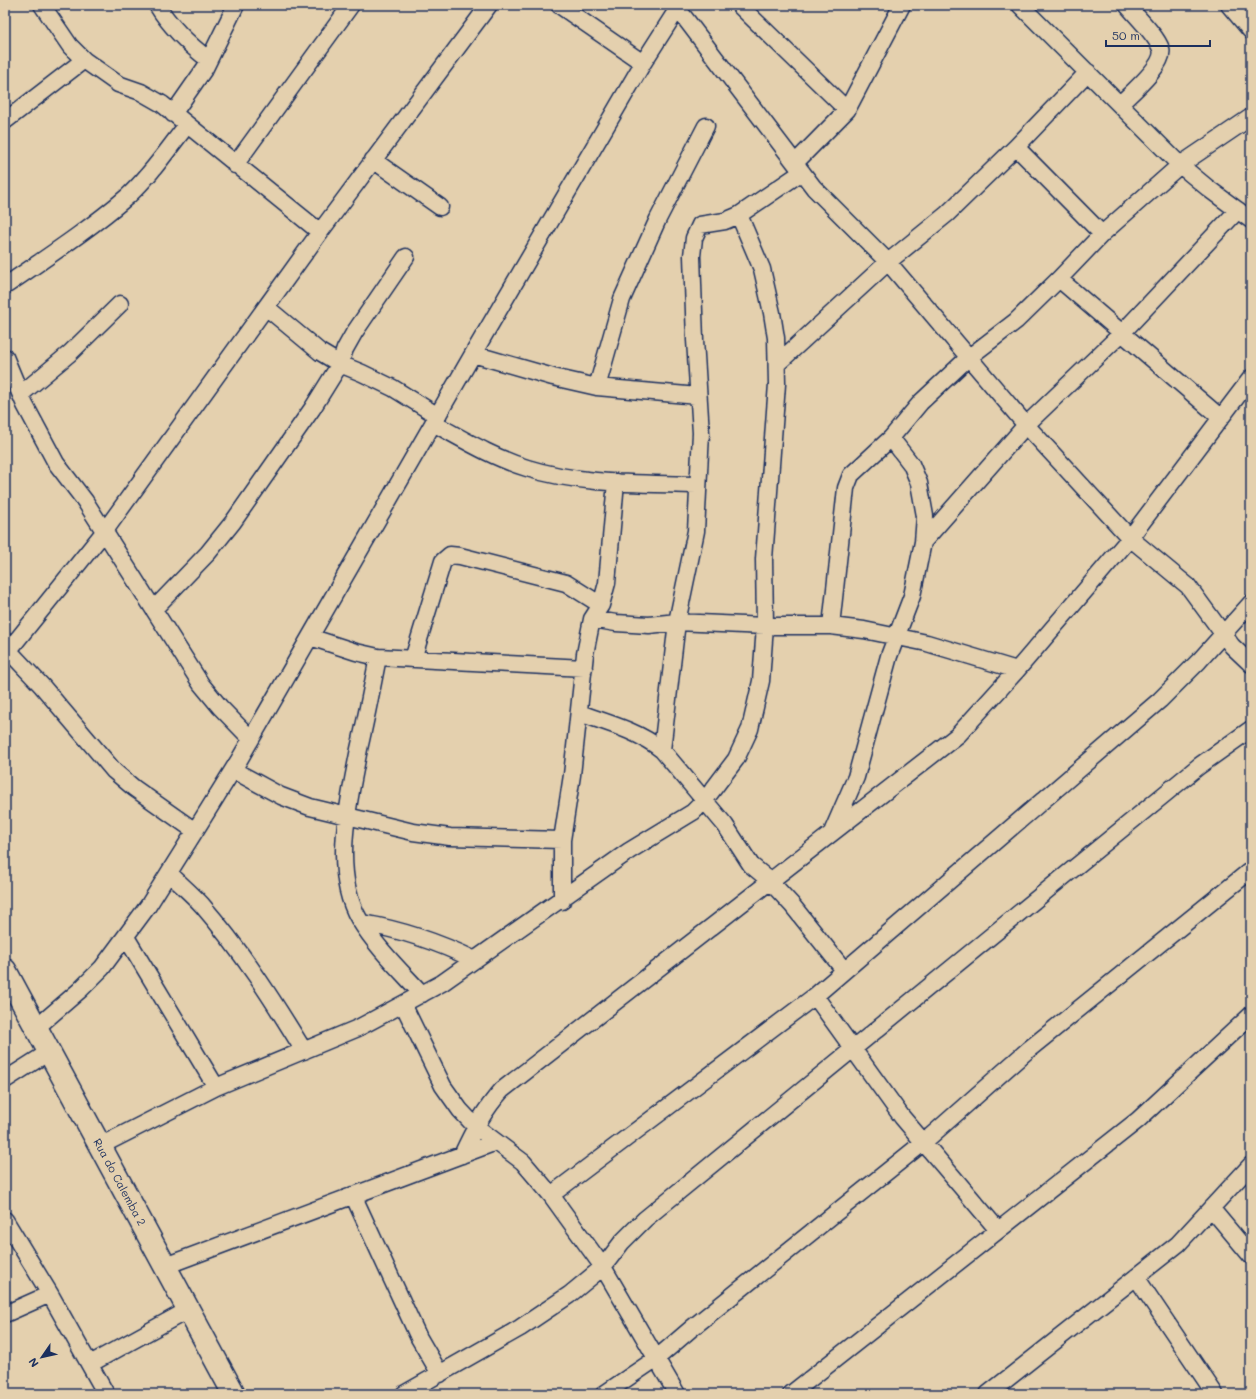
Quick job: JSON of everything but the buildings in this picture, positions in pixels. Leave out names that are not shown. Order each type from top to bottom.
[{"type":"main road","name":"Rua do Calemba 2","points":[[5,970],[234,1394]]},
{"type":"street","points":[[42,5],[70,46],[84,60],[118,84],[141,92],[162,104],[235,165],[320,232]]},
{"type":"street","points":[[157,5],[187,44],[209,60]]},
{"type":"street","points":[[173,114],[209,60],[236,5]]},
{"type":"street","points":[[235,165],[350,5]]},
{"type":"street","points":[[195,831],[134,788],[114,771],[42,686],[7,653],[104,532],[320,232],[489,5]]},
{"type":"street","points":[[558,5],[643,63]]},
{"type":"street","points":[[739,5],[847,110]]},
{"type":"street","points":[[662,750],[677,622],[696,531],[697,485],[701,433],[692,264],[694,238],[700,225],[725,221],[739,215],[799,168],[847,110],[902,5]]},
{"type":"street","points":[[1020,5],[1180,165],[1251,220]]},
{"type":"street","points":[[1120,104],[1158,65],[1162,56],[1159,45],[1127,5]]},
{"type":"street","points":[[1229,5],[1251,31]]},
{"type":"street","points":[[36,1028],[80,990],[102,968],[126,937],[169,873],[233,770],[643,63],[679,7],[814,188],[888,262],[1026,425],[1130,538],[1188,586],[1223,634],[1251,664]]},
{"type":"street","points":[[5,121],[84,60]]},
{"type":"street","points":[[777,364],[888,262],[947,214],[1016,147],[1088,72]]},
{"type":"street","points":[[830,626],[848,480],[853,472],[891,438],[921,402],[968,358],[1016,321],[1102,234],[1180,165],[1251,117]]},
{"type":"street","points":[[5,286],[99,220],[129,195],[146,178],[187,125]]},
{"type":"street","points":[[596,387],[622,299],[658,219],[706,126]]},
{"type":"street","points":[[1016,147],[1102,234]]},
{"type":"street","points":[[373,160],[440,207]]},
{"type":"street","points":[[923,542],[1026,425],[1122,333],[1238,210]]},
{"type":"street","points":[[100,1146],[216,1087],[358,1028],[442,983],[630,851],[660,834],[693,812],[705,800],[736,759],[750,729],[761,681],[765,626],[764,560],[775,416],[777,364],[772,313],[762,269],[739,215]]},
{"type":"street","points":[[154,609],[208,553],[233,522],[312,409],[340,364],[345,349],[354,334],[406,257]]},
{"type":"street","points":[[1059,279],[1221,418]]},
{"type":"street","points":[[21,394],[70,353],[120,304]]},
{"type":"street","points":[[266,307],[320,352],[340,364],[393,388],[435,420],[500,459],[554,475],[616,482],[697,485]]},
{"type":"street","points":[[473,354],[552,377],[596,387],[698,396]]},
{"type":"street","points":[[5,358],[42,439],[56,463],[85,501],[201,684],[220,707],[251,739]]},
{"type":"street","points":[[462,1155],[475,1126],[486,1108],[502,1090],[769,880],[958,735],[1017,670],[1130,538],[1251,378]]},
{"type":"street","points":[[833,831],[856,777],[896,637],[912,596],[923,542],[925,516],[918,483],[911,464],[891,438]]},
{"type":"street","points":[[562,900],[562,840],[572,775],[588,636],[592,619],[601,605],[607,583],[616,482]]},
{"type":"street","points":[[413,659],[443,561],[450,555],[460,556],[566,583],[601,605]]},
{"type":"street","points":[[551,1195],[815,996],[1160,700],[1251,603]]},
{"type":"street","points":[[592,619],[616,623],[649,625],[677,622],[765,626],[830,626],[927,643],[1017,670]]},
{"type":"street","points":[[310,637],[356,652],[378,657],[584,668]]},
{"type":"street","points":[[378,657],[346,817],[344,863],[351,900],[362,924],[384,952],[422,994]]},
{"type":"street","points":[[579,713],[634,732],[652,742],[662,750],[705,800],[751,865],[769,880],[819,937],[844,970]]},
{"type":"street","points":[[410,1393],[520,1328],[569,1295],[603,1267],[622,1242],[645,1218],[1199,766],[1251,729]]},
{"type":"street","points":[[233,770],[281,796],[310,807],[346,817],[413,832],[450,837],[562,840]]},
{"type":"street","points":[[604,1394],[657,1358],[692,1328],[924,1142],[1028,1050],[1251,870]]},
{"type":"street","points":[[169,873],[201,904],[226,934],[279,1011],[304,1051]]},
{"type":"street","points":[[362,924],[394,928],[444,945],[475,960]]},
{"type":"street","points":[[126,937],[216,1087]]},
{"type":"street","points":[[815,996],[902,1117],[998,1230]]},
{"type":"street","points":[[403,1004],[443,1086],[460,1110],[475,1126],[523,1162],[551,1195],[603,1267],[657,1358],[676,1394]]},
{"type":"street","points":[[791,1394],[1138,1120],[1251,1015]]},
{"type":"street","points":[[5,1080],[49,1052]]},
{"type":"street","points":[[164,1266],[496,1142]]},
{"type":"street","points":[[988,1394],[1178,1244],[1251,1165]]},
{"type":"street","points":[[353,1195],[419,1338],[440,1374]]},
{"type":"street","points":[[1211,1208],[1251,1256]]},
{"type":"street","points":[[5,1220],[50,1294],[106,1394]]},
{"type":"street","points":[[1136,1277],[1215,1394]]},
{"type":"street","points":[[5,1314],[50,1294]]},
{"type":"street","points":[[90,1364],[188,1310]]}]
